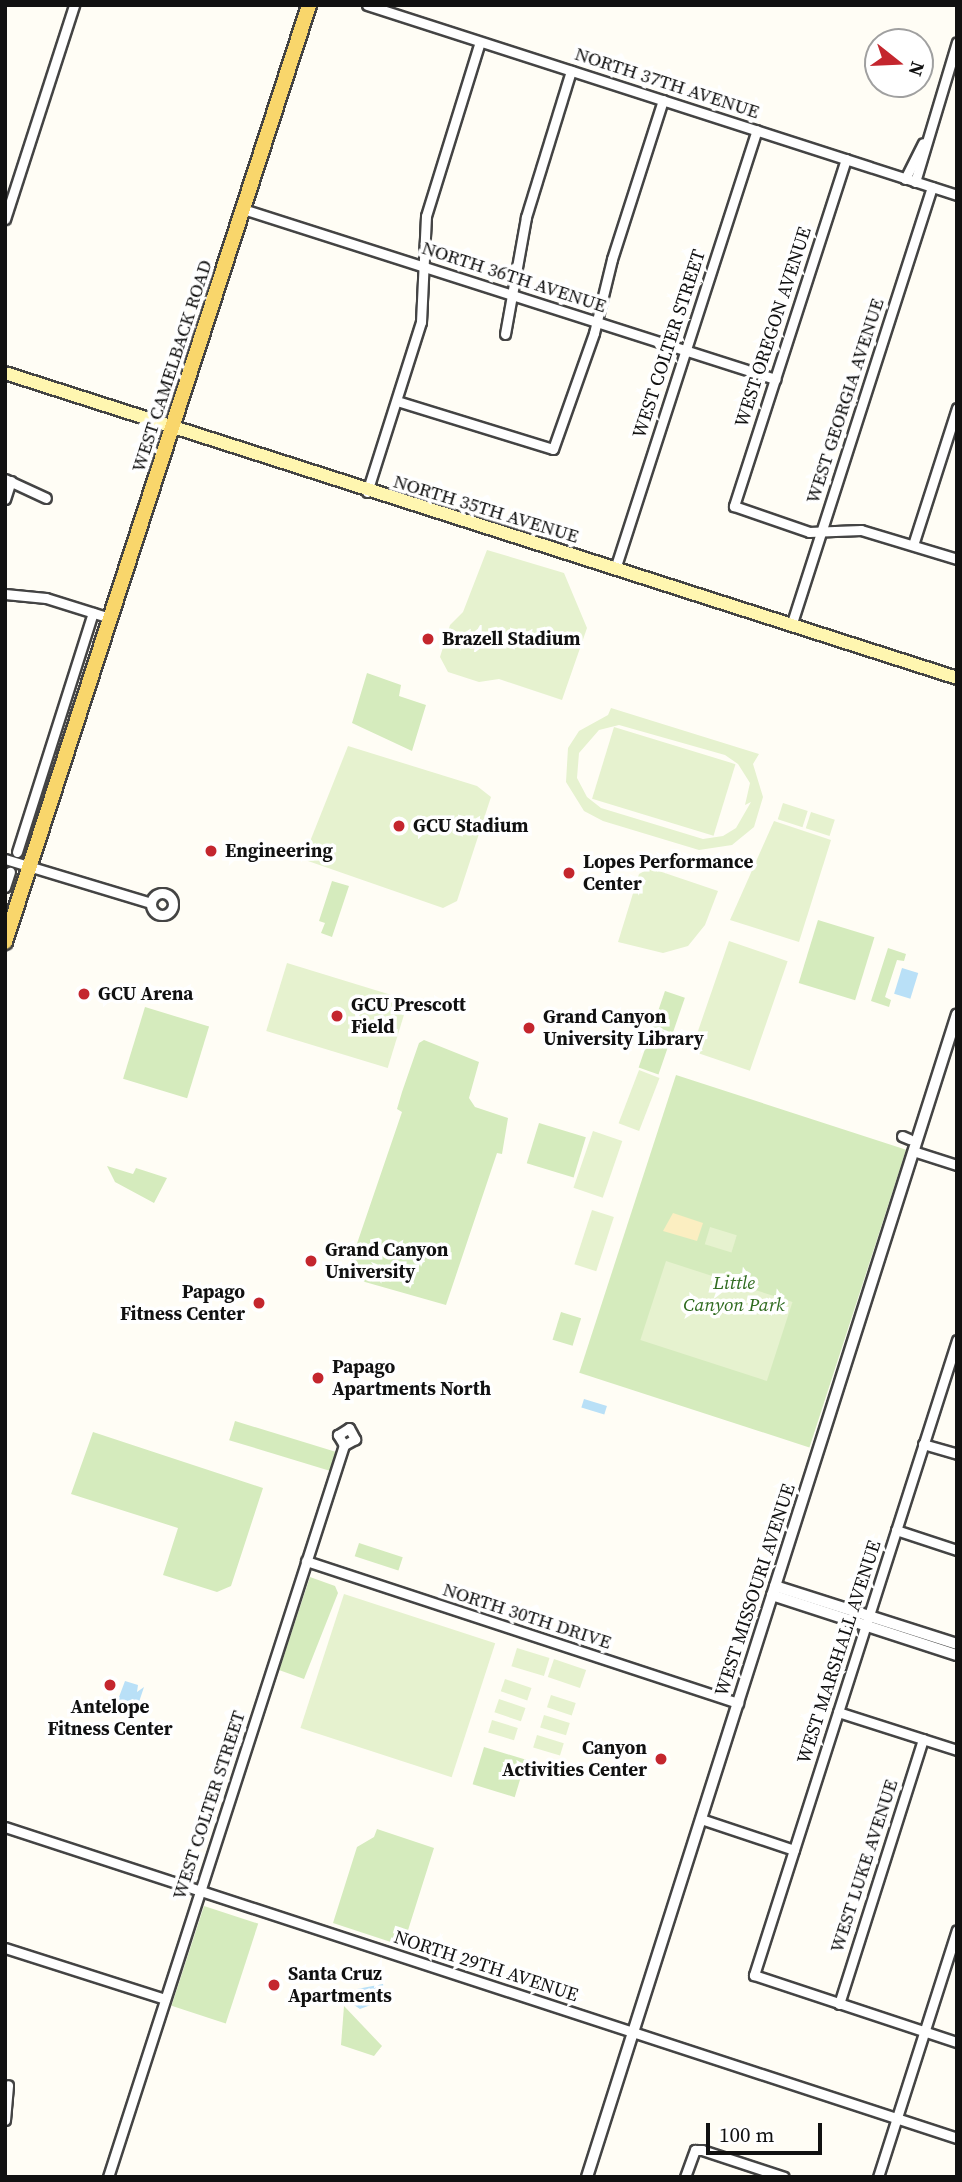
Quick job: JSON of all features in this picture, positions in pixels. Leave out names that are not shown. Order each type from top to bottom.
[{"type":"main road","name":"WEST CAMELBACK ROAD","points":[[5,942],[309,5]]},
{"type":"main road","name":"NORTH 35TH AVENUE","points":[[5,373],[367,492],[957,678]]},
{"type":"street","points":[[5,219],[75,5]]},
{"type":"street","name":"NORTH 37TH AVENUE","points":[[367,5],[957,195]]},
{"type":"street","points":[[367,492],[421,322],[423,235],[432,193],[480,42]]},
{"type":"street","points":[[910,180],[957,42]]},
{"type":"street","points":[[505,334],[510,294],[526,217],[571,71]]},
{"type":"street","points":[[397,401],[553,449],[597,322],[612,259],[663,100]]},
{"type":"street","name":"WEST COLTER STREET","points":[[615,569],[757,130]]},
{"type":"street","name":"WEST OREGON AVENUE","points":[[820,534],[734,506],[846,159]]},
{"type":"street","name":"WEST GEORGIA AVENUE","points":[[791,626],[932,187]]},
{"type":"street","name":"NORTH 36TH AVENUE","points":[[243,209],[775,379]]},
{"type":"street","points":[[913,545],[957,408]]},
{"type":"street","points":[[5,499],[8,480],[46,498]]},
{"type":"street","points":[[820,534],[862,530],[957,559]]},
{"type":"street","points":[[5,594],[29,594],[110,618]]},
{"type":"street","points":[[17,852],[93,613]]},
{"type":"street","points":[[55,735],[71,740]]},
{"type":"street","points":[[5,859],[151,903]]},
{"type":"street","points":[[5,887],[10,872]]},
{"type":"street","name":"WEST MISSOURI AVENUE","points":[[587,2177],[957,1014]]},
{"type":"street","points":[[913,1151],[957,1165]]},
{"type":"street","name":"WEST MARSHALL AVENUE","points":[[839,2004],[754,1975],[923,1444],[954,1358],[957,1340]]},
{"type":"street","name":"WEST COLTER STREET","points":[[108,2177],[344,1444]]},
{"type":"street","points":[[923,1444],[957,1454]]},
{"type":"street","points":[[896,1530],[957,1550]]},
{"type":"street","name":"NORTH 30TH DRIVE","points":[[306,1561],[738,1703]]},
{"type":"street","points":[[774,1590],[867,1620],[957,1644]]},
{"type":"street","points":[[867,1620],[957,1655]]},
{"type":"street","points":[[838,1712],[957,1751]]},
{"type":"street","name":"WEST LUKE AVENUE","points":[[839,2004],[923,1739]]},
{"type":"street","points":[[701,1819],[794,1850]]},
{"type":"street","name":"NORTH 29TH AVENUE","points":[[5,1828],[957,2138]]},
{"type":"street","points":[[878,2177],[957,1930]]},
{"type":"street","points":[[5,1948],[165,1999]]},
{"type":"street","points":[[839,2004],[957,2042]]},
{"type":"street","points":[[5,2120],[8,2085]]},
{"type":"street","points":[[685,2177],[695,2150],[782,2177]]},
{"type":"green space","points":[[487,550],[564,573],[587,628],[562,700],[499,679],[479,682],[448,672],[440,657],[450,625],[463,612]]},
{"type":"green space","points":[[367,673],[401,685],[399,696],[426,705],[412,751],[352,723]]},
{"type":"green space","points":[[611,708],[759,754],[753,764],[763,797],[754,827],[732,845],[699,850],[603,821],[584,811],[566,782],[568,748],[579,731],[608,715]],"holes":[[[619,725],[725,755],[738,764],[750,783],[745,805],[751,802],[736,828],[723,836],[703,839],[601,808],[587,797],[577,778],[579,753],[599,730]]]},
{"type":"green space","points":[[614,727],[735,764],[714,836],[592,799]]},
{"type":"green space","name":"GCU Stadium","points":[[348,746],[477,786],[491,797],[457,901],[443,908],[308,861],[305,854]]},
{"type":"green space","points":[[783,803],[808,811],[802,827],[778,819]]},
{"type":"green space","points":[[811,812],[835,820],[830,836],[806,828]]},
{"type":"green space","points":[[774,821],[831,840],[799,942],[730,920]]},
{"type":"green space","points":[[650,868],[718,891],[705,925],[688,946],[663,953],[618,942],[639,874]]},
{"type":"green space","points":[[332,881],[349,886],[332,937],[321,933],[325,923],[319,921]]},
{"type":"green space","points":[[818,920],[874,937],[855,1000],[799,983]]},
{"type":"green space","points":[[729,941],[788,961],[750,1071],[691,1051]]},
{"type":"green space","points":[[888,948],[906,954],[904,961],[897,960],[885,997],[891,1000],[889,1007],[871,1001]]},
{"type":"green space","name":"GCU Prescott Field","points":[[287,963],[408,1000],[388,1068],[266,1031]]},
{"type":"green space","points":[[665,991],[685,998],[658,1074],[639,1068]]},
{"type":"green space","points":[[145,1007],[209,1027],[187,1098],[123,1079]]},
{"type":"green space","points":[[424,1040],[479,1062],[469,1098],[475,1107],[508,1118],[502,1154],[497,1153],[446,1305],[365,1282],[352,1275],[350,1264],[402,1112],[397,1109],[402,1092],[419,1043]]},
{"type":"green space","points":[[639,1070],[660,1078],[639,1131],[619,1123]]},
{"type":"green space","name":"Little Canyon Park","points":[[676,1075],[906,1150],[809,1447],[579,1373]]},
{"type":"green space","points":[[539,1123],[586,1137],[574,1177],[527,1163]]},
{"type":"green space","points":[[593,1131],[622,1141],[603,1198],[573,1188]]},
{"type":"green space","points":[[107,1166],[133,1174],[136,1168],[167,1178],[154,1203],[115,1182]]},
{"type":"green space","points":[[592,1210],[614,1217],[596,1271],[574,1264]]},
{"type":"green space","points":[[710,1227],[737,1235],[732,1252],[705,1244]]},
{"type":"green space","points":[[666,1261],[792,1302],[767,1381],[640,1340]]},
{"type":"green space","points":[[561,1312],[581,1318],[573,1346],[553,1340]]},
{"type":"green space","points":[[235,1421],[335,1452],[330,1471],[229,1440]]},
{"type":"green space","points":[[93,1432],[263,1488],[231,1586],[217,1592],[163,1575],[178,1528],[71,1494]]},
{"type":"green space","points":[[359,1543],[403,1557],[398,1571],[355,1556]]},
{"type":"green space","points":[[310,1577],[335,1586],[338,1593],[304,1679],[279,1670]]},
{"type":"green space","points":[[344,1594],[495,1643],[452,1777],[300,1728]]},
{"type":"green space","points":[[517,1648],[550,1658],[544,1676],[511,1666]]},
{"type":"green space","points":[[554,1659],[586,1670],[580,1688],[548,1677]]},
{"type":"green space","points":[[505,1679],[531,1688],[527,1700],[501,1691]]},
{"type":"green space","points":[[551,1695],[576,1703],[572,1715],[547,1707]]},
{"type":"green space","points":[[499,1699],[525,1708],[521,1721],[494,1712]]},
{"type":"green space","points":[[544,1715],[570,1723],[566,1735],[540,1727]]},
{"type":"green space","points":[[492,1720],[518,1728],[514,1740],[488,1732]]},
{"type":"green space","points":[[537,1735],[564,1743],[560,1756],[533,1747]]},
{"type":"green space","points":[[484,1747],[526,1760],[515,1797],[473,1784]]},
{"type":"green space","points":[[377,1829],[434,1848],[403,1946],[333,1923],[357,1847],[374,1837]]},
{"type":"green space","points":[[204,1906],[258,1924],[226,2023],[172,2006]]},
{"type":"green space","points":[[344,2006],[382,2046],[374,2056],[341,2045]]},
{"type":"sand","points":[[673,1213],[703,1223],[697,1241],[663,1231]]},
{"type":"water","points":[[902,968],[918,973],[910,999],[894,994]]},
{"type":"water","points":[[584,1399],[607,1406],[604,1415],[581,1408]]},
{"type":"water","points":[[125,1681],[138,1685],[137,1692],[144,1687],[136,1711],[132,1710],[133,1703],[130,1709],[116,1705]]},
{"type":"water","points":[[383,1984],[385,1995],[371,2000],[384,2000],[360,2009],[351,2003],[352,1997],[358,1999],[357,1989]]},
{"type":"place","name":"Brazell Stadium","points":[[428,639]]},
{"type":"place","name":"GCU Stadium","points":[[399,826]]},
{"type":"place","name":"Engineering","points":[[211,851]]},
{"type":"place","name":"Lopes Performance Center","points":[[569,873]]},
{"type":"place","name":"GCU Arena","points":[[84,994]]},
{"type":"place","name":"GCU Prescott Field","points":[[337,1016]]},
{"type":"place","name":"Grand Canyon University Library","points":[[529,1028]]},
{"type":"place","name":"Grand Canyon University","points":[[311,1261]]},
{"type":"place","name":"Papago Fitness Center","points":[[259,1303]]},
{"type":"place","name":"Papago Apartments North","points":[[318,1378]]},
{"type":"place","name":"Antelope Fitness Center","points":[[110,1685]]},
{"type":"place","name":"Canyon Activities Center","points":[[661,1759]]},
{"type":"place","name":"Santa Cruz Apartments","points":[[274,1985]]}]
